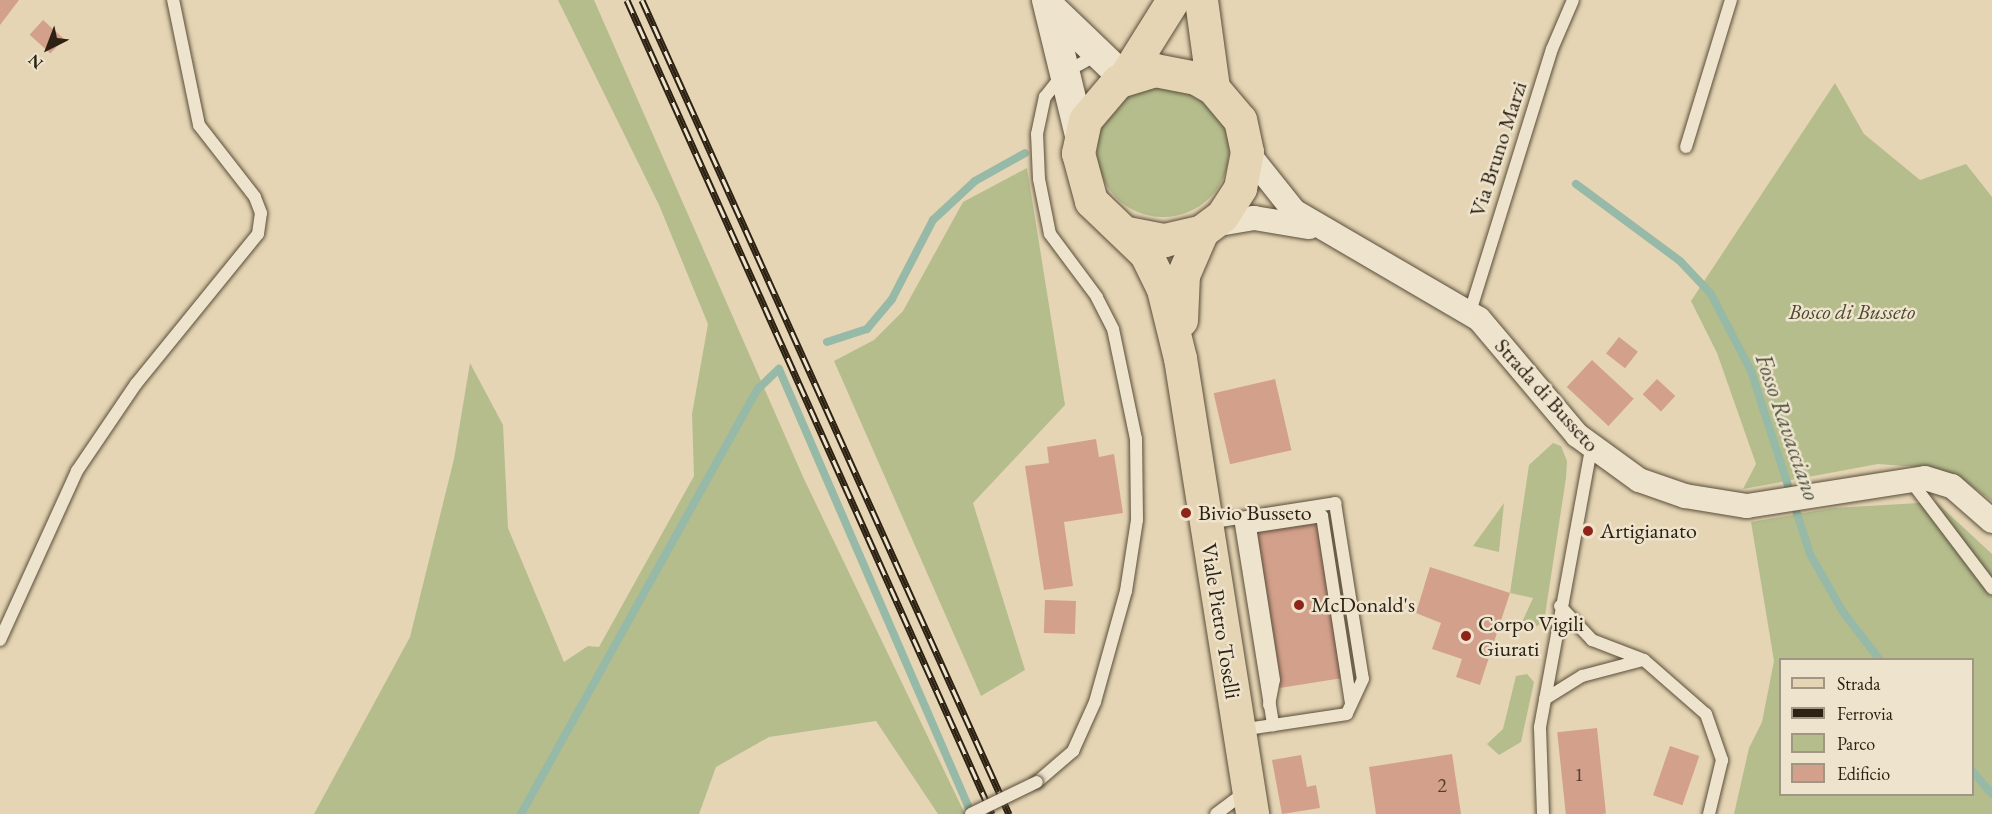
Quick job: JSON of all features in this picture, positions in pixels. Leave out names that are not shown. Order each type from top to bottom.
[{"type":"main road","name":"Viale Pietro Toselli","points":[[1173,0],[1124,78],[1093,106],[1080,135],[1081,178],[1091,201],[1127,233],[1161,281],[1180,358],[1250,802]]},
{"type":"main road","points":[[1201,0],[1213,88]]},
{"type":"main road","name":"Viale Pietro Toselli","points":[[1124,78],[1166,70],[1213,88],[1240,120],[1247,152],[1240,188],[1207,228],[1184,275],[1180,358]]},
{"type":"main road","points":[[1127,233],[1164,240],[1207,228]]},
{"type":"street","points":[[1049,4],[1097,55],[1124,78]]},
{"type":"street","points":[[1049,4],[1080,135]]},
{"type":"street","name":"Strada di Busseto","points":[[1247,152],[1275,194],[1321,230],[1470,312],[1591,448],[1627,474],[1667,491],[1727,504],[1764,505],[1909,479],[1952,486],[1992,521]]},
{"type":"street","name":"Strada di Busseto","points":[[1207,228],[1266,219],[1321,230]]},
{"type":"lane","points":[[0,640],[77,471],[136,384],[258,234],[261,213],[255,197],[199,125],[173,0]]},
{"type":"lane","name":"Via Bruno Marzi","points":[[1470,312],[1552,49],[1573,0]]},
{"type":"lane","points":[[1686,147],[1731,0]]},
{"type":"lane","points":[[971,814],[1037,782],[1073,751],[1095,702],[1126,591],[1139,485],[1133,420],[1113,329],[1044,217],[1037,134],[1045,97],[1064,73],[1097,55]]},
{"type":"lane","points":[[1543,814],[1538,744],[1560,606],[1591,448]]},
{"type":"lane","points":[[1909,479],[1992,588]]},
{"type":"lane","points":[[1206,523],[1335,503],[1363,679],[1349,710]]},
{"type":"lane","points":[[1269,705],[1274,680],[1250,527],[1322,516],[1349,710]]},
{"type":"lane","points":[[1240,518],[1272,726]]},
{"type":"lane","points":[[1560,606],[1599,644],[1644,660],[1700,705],[1716,735],[1722,770],[1709,814]]},
{"type":"lane","points":[[1545,699],[1582,676],[1644,660]]},
{"type":"lane","points":[[1239,730],[1272,726],[1349,710]]},
{"type":"lane","points":[[1216,814],[1250,802]]},
{"type":"green space","points":[[558,0],[594,0],[804,479],[965,814],[938,814],[876,721],[769,737],[716,767],[699,814],[314,814],[410,637],[454,459],[470,363],[503,425],[508,528],[564,662],[588,646],[599,647],[694,476],[692,414],[708,324],[659,205]]},
{"type":"green space","name":"Bosco di Busseto","points":[[1835,83],[1864,134],[1920,180],[1966,164],[1992,197],[1992,501],[1962,479],[1932,468],[1878,464],[1743,489],[1756,464],[1717,353],[1691,301]]},
{"type":"green space","points":[[1163,85],[1188,90],[1209,105],[1224,126],[1229,151],[1224,176],[1209,197],[1188,212],[1163,217],[1138,212],[1117,197],[1102,176],[1097,151],[1102,126],[1117,105],[1138,90]]},
{"type":"green space","points":[[1027,168],[1065,405],[973,503],[1025,670],[981,696],[834,361],[874,340],[903,311],[963,202]]},
{"type":"green space","points":[[1553,443],[1561,446],[1567,461],[1566,478],[1544,622],[1531,629],[1523,620],[1533,598],[1510,593],[1529,465]]},
{"type":"green space","points":[[1936,502],[1992,554],[1992,814],[1734,814],[1749,748],[1762,722],[1774,661],[1751,522],[1833,508]]},
{"type":"green space","points":[[1504,503],[1499,552],[1473,546]]},
{"type":"green space","points":[[1527,674],[1534,682],[1521,742],[1499,755],[1487,744],[1503,729],[1516,676]]},
{"type":"building","points":[[0,0],[19,0],[0,25]]},
{"type":"building","points":[[43,20],[64,39],[50,54],[30,35]]},
{"type":"building","points":[[1619,337],[1638,352],[1625,368],[1606,354]]},
{"type":"building","points":[[1592,360],[1634,399],[1608,426],[1567,387]]},
{"type":"building","points":[[1275,379],[1291,450],[1230,464],[1214,393]]},
{"type":"building","points":[[1657,379],[1675,396],[1661,411],[1643,394]]},
{"type":"building","points":[[1096,439],[1099,457],[1114,454],[1123,513],[1064,522],[1073,586],[1044,590],[1025,466],[1049,463],[1047,447]]},
{"type":"building","name":"McDonald's","points":[[1318,522],[1343,678],[1280,688],[1255,532]]},
{"type":"building","name":"Corpo Vigili Giurati","points":[[1430,567],[1510,593],[1480,685],[1456,677],[1462,659],[1432,649],[1441,623],[1416,613]]},
{"type":"building","points":[[1045,600],[1076,601],[1075,634],[1044,633]]},
{"type":"building","points":[[1597,728],[1606,814],[1566,814],[1557,732]]},
{"type":"building","points":[[1670,746],[1699,756],[1682,805],[1653,795]]},
{"type":"building","points":[[1452,754],[1461,814],[1376,814],[1369,767]]},
{"type":"building","points":[[1301,755],[1307,787],[1316,785],[1320,808],[1282,814],[1272,760]]},
{"type":"waterway","points":[[827,342],[867,329],[892,299],[933,220],[975,181],[1025,153]]},
{"type":"waterway","name":"Fosso Ravacciano","points":[[1576,184],[1680,261],[1711,294],[1751,371],[1810,554],[1843,612],[1878,658]]},
{"type":"waterway","points":[[521,814],[758,389],[779,369],[972,814]]},
{"type":"waterway","name":"Fosso Ravacciano","points":[[1974,773],[1992,794]]},
{"type":"railway","points":[[627,0],[992,814]]},
{"type":"railway","points":[[642,0],[1009,814]]},
{"type":"place","name":"Bivio Busseto","points":[[1186,513]]},
{"type":"place","name":"Artigianato","points":[[1588,531]]},
{"type":"place","name":"McDonald's","points":[[1299,605]]},
{"type":"place","name":"Corpo Vigili Giurati","points":[[1466,636]]}]
